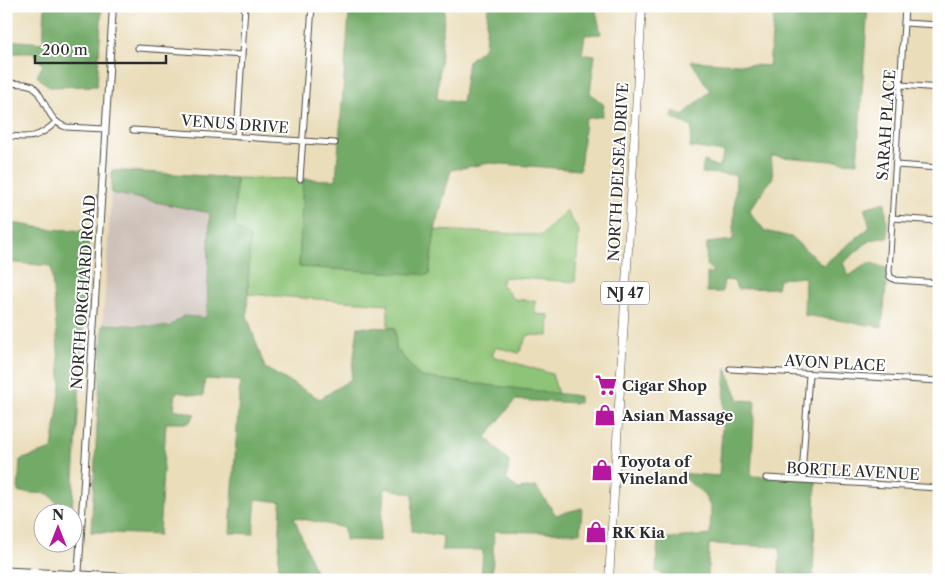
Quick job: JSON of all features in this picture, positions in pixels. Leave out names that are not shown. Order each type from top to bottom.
[{"type":"main road","name":"NORTH DELSEA DRIVE","points":[[609,580],[642,6]]},
{"type":"main road","points":[[6,571],[78,577],[174,580]]},
{"type":"street","name":"NORTH ORCHARD ROAD","points":[[78,577],[113,6]]},
{"type":"street","points":[[237,137],[245,6]]},
{"type":"street","points":[[300,179],[312,6]]},
{"type":"street","name":"SARAH PLACE","points":[[905,6],[890,245],[890,277],[901,280],[939,283]]},
{"type":"street","points":[[904,23],[939,25]]},
{"type":"street","points":[[138,48],[242,55]]},
{"type":"street","points":[[6,83],[33,86],[56,122],[66,126],[106,129]]},
{"type":"street","points":[[901,85],[939,88]]},
{"type":"street","points":[[6,136],[35,137],[46,132],[56,122]]},
{"type":"street","name":"VENUS DRIVE","points":[[133,130],[335,143]]},
{"type":"street","points":[[896,165],[939,168]]},
{"type":"street","points":[[892,218],[939,221]]},
{"type":"street","name":"AVON PLACE","points":[[730,369],[939,381]]},
{"type":"street","points":[[804,480],[802,475],[809,374]]},
{"type":"street","name":"BORTLE AVENUE","points":[[766,478],[939,488]]},
{"type":"shaded area","points":[[111,193],[210,213],[206,318],[183,316],[169,327],[103,324]]},
{"type":"green space","points":[[45,6],[102,6],[97,86],[49,87],[37,76],[43,65],[34,53],[6,53],[6,40],[43,43]]},
{"type":"green space","points":[[362,6],[445,6],[437,99],[462,103],[468,61],[485,47],[488,6],[595,6],[601,34],[585,35],[582,54],[595,55],[590,93],[604,105],[602,116],[585,119],[580,170],[490,163],[451,170],[435,230],[429,275],[299,267],[303,179],[336,180],[349,15],[356,15]]},
{"type":"green space","points":[[775,6],[868,6],[857,163],[771,156],[773,177],[749,211],[765,231],[791,237],[823,265],[870,227],[864,208],[885,202],[888,237],[870,240],[843,263],[849,276],[869,262],[888,269],[882,327],[804,315],[805,277],[779,279],[777,288],[737,289],[734,281],[724,280],[722,292],[707,292],[707,273],[714,272],[706,265],[707,243],[733,240],[736,175],[702,173],[704,161],[718,167],[725,152],[690,147],[692,127],[671,117],[673,111],[683,115],[710,91],[691,61],[769,66]]},
{"type":"green space","points":[[112,170],[236,178],[235,227],[250,237],[247,316],[265,368],[320,399],[351,379],[358,327],[395,328],[396,349],[420,377],[579,396],[579,403],[515,400],[486,437],[509,462],[507,480],[518,489],[536,487],[556,515],[582,508],[580,533],[494,531],[492,580],[481,580],[483,550],[442,550],[443,536],[412,531],[413,494],[385,488],[379,541],[345,540],[344,528],[294,517],[318,579],[278,576],[281,502],[256,499],[253,534],[230,533],[240,381],[205,379],[203,396],[176,392],[174,409],[195,414],[189,423],[166,423],[159,535],[91,532],[103,324],[169,327],[183,316],[206,318],[207,311],[210,213],[111,193]]},
{"type":"green space","points":[[236,178],[303,179],[299,267],[429,274],[435,230],[542,235],[566,210],[579,231],[575,282],[504,277],[501,284],[514,299],[535,301],[535,314],[549,315],[548,336],[528,335],[519,353],[496,347],[492,356],[552,374],[558,394],[420,377],[396,348],[395,328],[388,328],[388,304],[248,294],[250,238],[235,227]]},
{"type":"green space","points":[[6,222],[49,229],[89,231],[73,504],[57,504],[49,494],[18,492],[20,460],[52,449],[61,386],[51,266],[6,262]]},
{"type":"green space","points":[[726,368],[739,400],[755,401],[751,476],[816,479],[813,580],[779,580],[780,547],[709,544],[708,580],[666,580],[666,577],[656,571],[658,539],[710,535],[711,508],[704,494],[678,473],[719,476]]},
{"type":"place","name":"Cigar Shop","points":[[606,385]]},
{"type":"place","name":"Asian Massage","points":[[605,415]]},
{"type":"place","name":"Toyota of Vineland","points":[[602,470]]},
{"type":"place","name":"RK Kia","points":[[596,532]]}]
